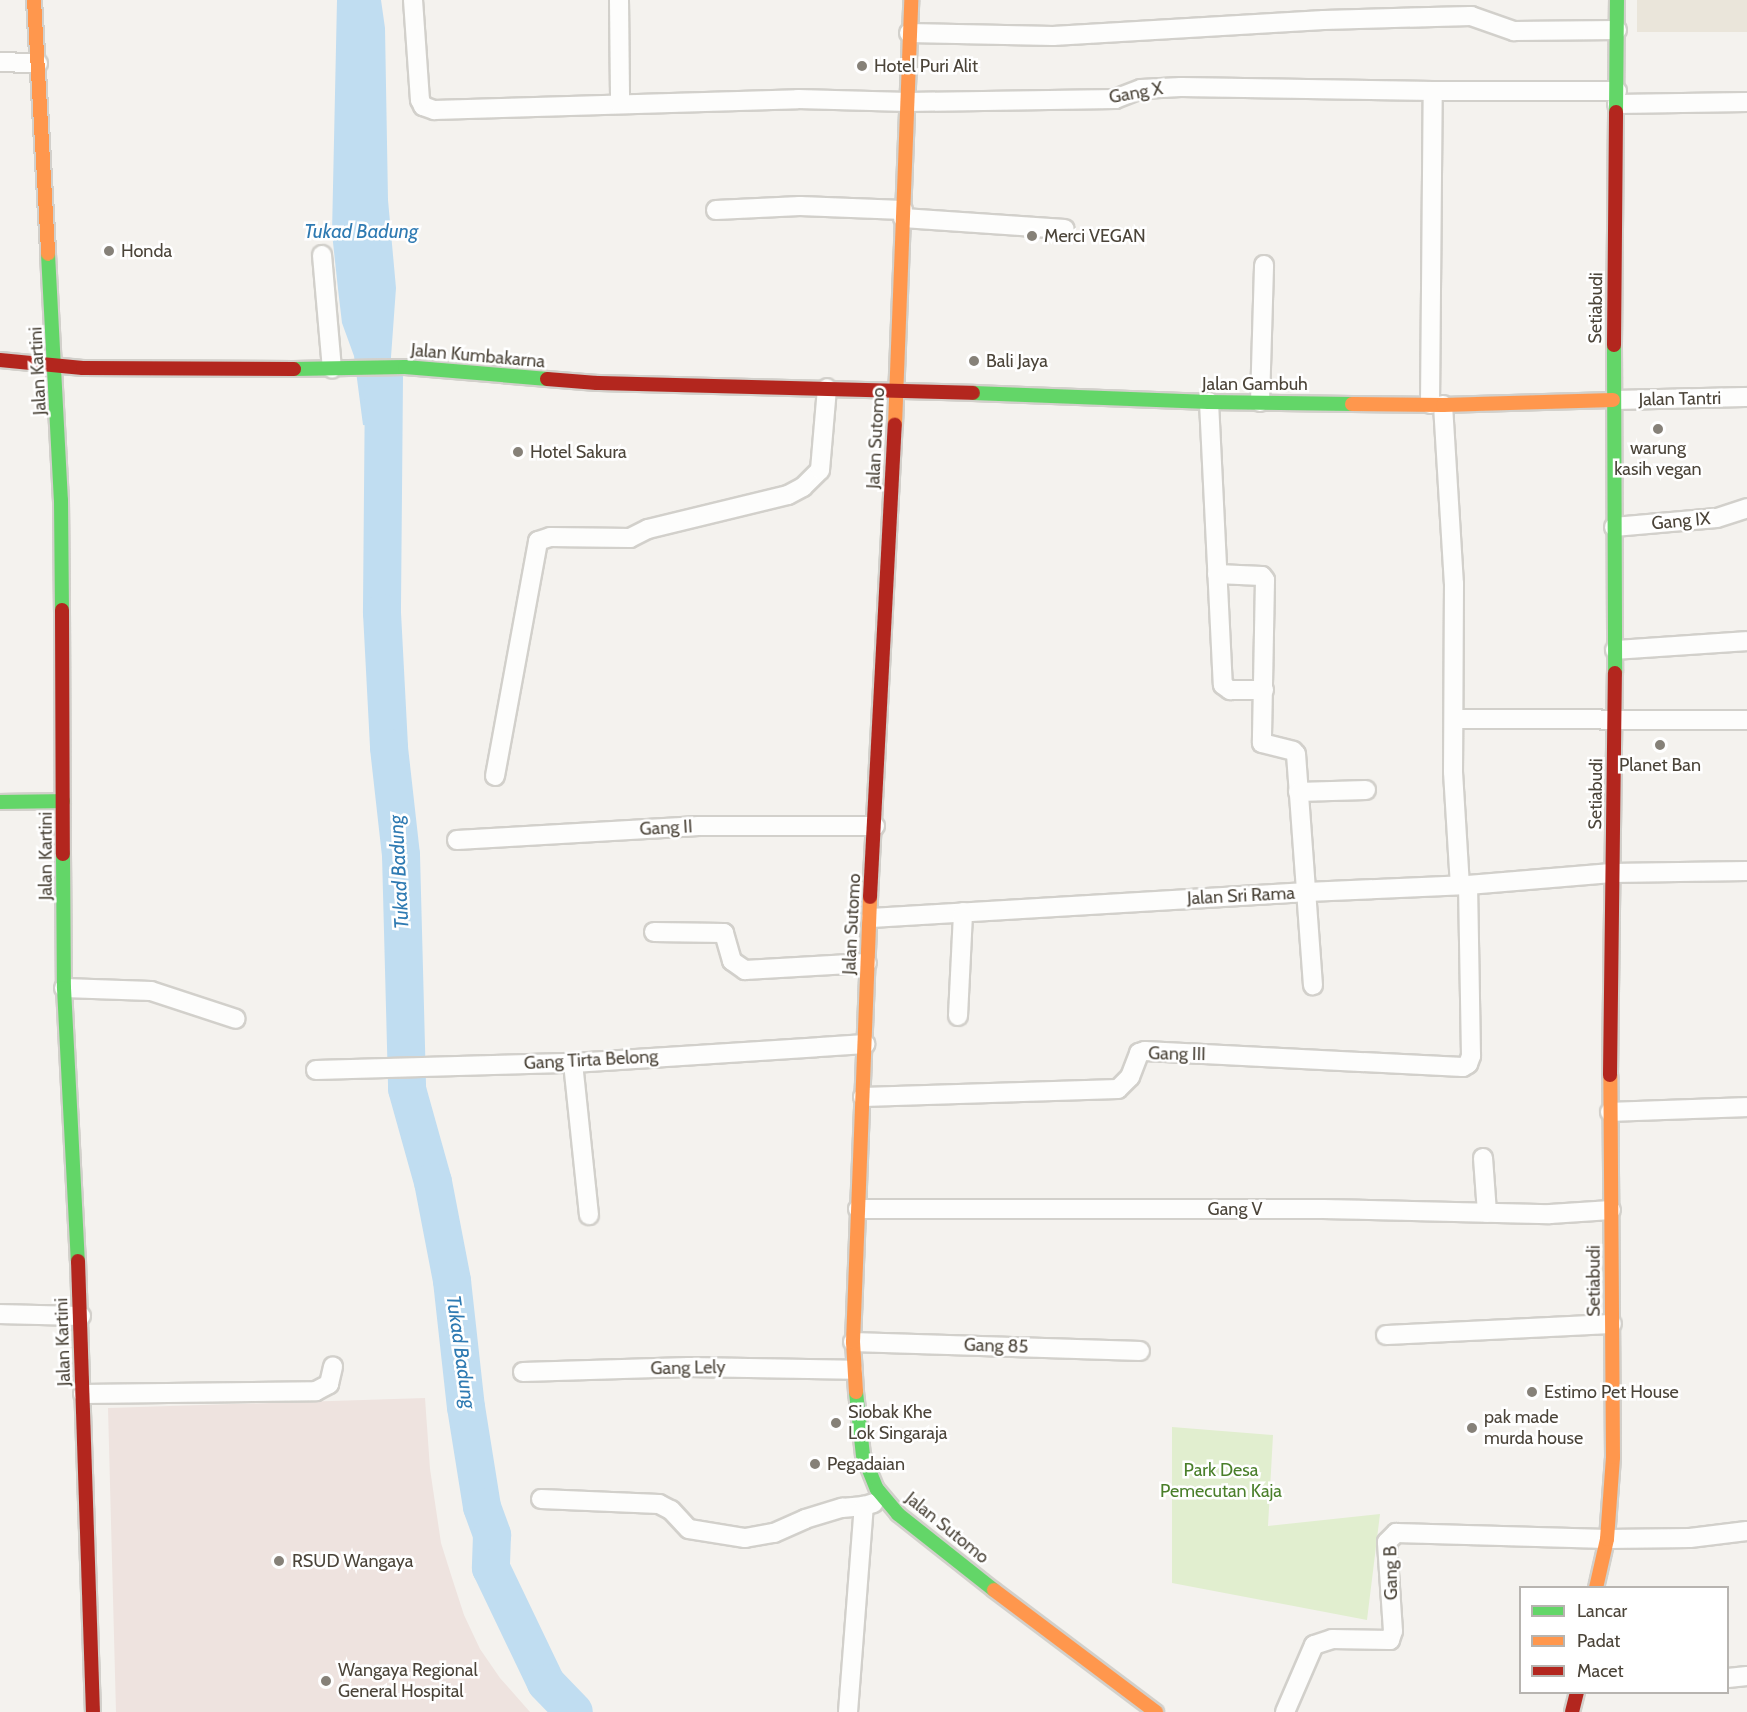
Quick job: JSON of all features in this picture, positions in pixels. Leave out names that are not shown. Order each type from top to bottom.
[{"type":"main road","name":"Jalan Kartini","points":[[34,0],[56,365],[61,500],[64,988],[81,1316],[93,1712]]},
{"type":"main road","name":"Jalan Sutomo","points":[[911,0],[897,391],[867,963],[853,1342],[853,1370],[863,1455],[877,1489],[898,1514],[1024,1614],[1155,1712]]},
{"type":"main road","name":"Setiabudi","points":[[1596,1586],[1607,1539],[1613,1456],[1610,1112],[1616,719],[1613,400],[1617,0]]},
{"type":"main road","name":"Jalan Kumbakarna","points":[[0,360],[56,365],[203,370],[405,367],[597,383],[897,391]]},
{"type":"main road","name":"Jalan Gambuh","points":[[897,391],[1209,402],[1436,404],[1613,400]]},
{"type":"main road","points":[[0,802],[63,801]]},
{"type":"main road","points":[[1572,1712],[1576,1694]]},
{"type":"street","name":"Gang X","points":[[413,0],[420,100],[429,110],[798,99],[908,102],[1115,99],[1141,89],[1181,87],[1747,102]]},
{"type":"street","points":[[619,0],[620,104]]},
{"type":"street","points":[[909,33],[1053,36],[1324,20],[1471,16],[1514,31],[1617,30]]},
{"type":"street","points":[[0,62],[38,63]]},
{"type":"street","points":[[1433,92],[1436,404],[1454,584],[1453,772],[1464,885]]},
{"type":"street","points":[[716,210],[800,206],[1065,229]]},
{"type":"street","points":[[322,255],[341,369]]},
{"type":"street","points":[[1260,402],[1264,265]]},
{"type":"street","points":[[495,776],[538,541],[550,537],[630,538],[648,529],[788,495],[803,487],[820,470],[827,388]]},
{"type":"street","name":"Jalan Tantri","points":[[1613,400],[1747,397]]},
{"type":"street","points":[[1209,402],[1223,685],[1230,690],[1264,690]]},
{"type":"street","name":"Gang IX","points":[[1614,527],[1717,518],[1747,508]]},
{"type":"street","points":[[1217,574],[1262,576],[1265,580],[1262,743],[1293,751],[1296,754],[1313,986]]},
{"type":"street","points":[[1615,650],[1747,641]]},
{"type":"street","points":[[1454,719],[1747,720]]},
{"type":"street","points":[[1298,792],[1366,789]]},
{"type":"street","name":"Gang II","points":[[457,840],[699,826],[875,826]]},
{"type":"street","name":"Jalan Sri Rama","points":[[870,918],[1464,885],[1612,873],[1747,871]]},
{"type":"street","name":"Gang III","points":[[863,1097],[1118,1089],[1130,1077],[1139,1053],[1145,1051],[1463,1067],[1468,1064],[1471,1056],[1464,885]]},
{"type":"street","points":[[958,1016],[963,912]]},
{"type":"street","points":[[654,932],[724,933],[732,961],[745,970],[867,963]]},
{"type":"street","points":[[64,988],[151,991],[236,1019]]},
{"type":"street","name":"Gang Tirta Belong","points":[[316,1070],[573,1063],[865,1044]]},
{"type":"street","points":[[573,1063],[589,1215]]},
{"type":"street","points":[[1610,1112],[1747,1107]]},
{"type":"street","points":[[1483,1158],[1487,1213]]},
{"type":"street","name":"Gang V","points":[[858,1209],[1323,1209],[1550,1214],[1611,1210]]},
{"type":"street","points":[[0,1314],[81,1316]]},
{"type":"street","points":[[1386,1335],[1612,1324]]},
{"type":"street","name":"Gang 85","points":[[853,1342],[1140,1351]]},
{"type":"street","points":[[83,1394],[316,1391],[329,1384],[333,1366]]},
{"type":"street","name":"Gang Lely","points":[[524,1372],[689,1367],[853,1370]]},
{"type":"street","points":[[541,1499],[659,1504],[671,1510],[689,1529],[745,1538],[774,1533],[805,1519],[885,1499]]},
{"type":"street","points":[[848,1712],[864,1506]]},
{"type":"street","points":[[1607,1539],[1690,1538],[1747,1531]]},
{"type":"street","name":"Gang B","points":[[1285,1712],[1314,1645],[1332,1639],[1390,1640],[1393,1631],[1387,1542],[1396,1533],[1607,1539]]},
{"type":"street","points":[[1729,1678],[1747,1676]]},
{"type":"shaded area","points":[[1637,0],[1747,0],[1747,32],[1637,32]]},
{"type":"shaded area","name":"RSUD Wangaya","points":[[425,1398],[430,1469],[441,1543],[464,1615],[480,1649],[500,1678],[530,1712],[116,1712],[108,1408]]},
{"type":"green space","name":"Park Desa Pemecutan Kaja","points":[[1172,1427],[1273,1435],[1268,1526],[1380,1514],[1367,1620],[1172,1583]]},
{"type":"water","name":"Tukad Badung","points":[[337,0],[381,0],[385,28],[388,200],[396,288],[391,357],[394,428],[363,425],[354,356],[342,323],[332,233]]},
{"type":"waterway","name":"Tukad Badung","points":[[384,377],[382,613],[389,748],[401,855],[407,1089],[433,1182],[452,1281],[466,1407],[482,1507],[492,1535],[491,1568],[546,1683],[574,1712]]},
{"type":"traffic: fast","points":[[1616,112],[1617,0]]},
{"type":"traffic: fast","points":[[48,254],[61,500],[62,610]]},
{"type":"traffic: fast","points":[[1614,345],[1615,673]]},
{"type":"traffic: fast","points":[[294,369],[405,367],[547,379]]},
{"type":"traffic: fast","points":[[973,393],[1209,402],[1352,404]]},
{"type":"traffic: fast","points":[[0,802],[63,801]]},
{"type":"traffic: fast","points":[[63,854],[64,988],[78,1261]]},
{"type":"traffic: fast","points":[[856,1392],[863,1455],[877,1489],[898,1514],[994,1590]]},
{"type":"traffic: slow","points":[[34,0],[48,254]]},
{"type":"traffic: slow","points":[[895,425],[911,0]]},
{"type":"traffic: slow","points":[[1352,404],[1443,405],[1613,400]]},
{"type":"traffic: slow","points":[[856,1392],[853,1342],[870,897]]},
{"type":"traffic: slow","points":[[1596,1586],[1607,1539],[1613,1457],[1610,1075]]},
{"type":"traffic: slow","points":[[994,1590],[1156,1712]]},
{"type":"traffic: jam","points":[[1614,345],[1616,112]]},
{"type":"traffic: jam","points":[[0,360],[83,368],[294,369]]},
{"type":"traffic: jam","points":[[547,379],[597,383],[973,393]]},
{"type":"traffic: jam","points":[[870,897],[895,425]]},
{"type":"traffic: jam","points":[[62,610],[63,854]]},
{"type":"traffic: jam","points":[[1610,1075],[1615,673]]},
{"type":"traffic: jam","points":[[78,1261],[93,1712]]},
{"type":"traffic: jam","points":[[1572,1712],[1576,1694]]},
{"type":"place","name":"Hotel Puri Alit","points":[[862,66]]},
{"type":"place","name":"Merci VEGAN","points":[[1032,236]]},
{"type":"place","name":"Honda","points":[[109,251]]},
{"type":"place","name":"Bali Jaya","points":[[974,361]]},
{"type":"place","name":"warung kasih vegan","points":[[1658,429]]},
{"type":"place","name":"Hotel Sakura","points":[[518,452]]},
{"type":"place","name":"Planet Ban","points":[[1660,745]]},
{"type":"place","name":"Estimo Pet House","points":[[1532,1392]]},
{"type":"place","name":"Siobak Khe Lok Singaraja","points":[[836,1423]]},
{"type":"place","name":"pak made murda house","points":[[1472,1428]]},
{"type":"place","name":"Pegadaian","points":[[815,1464]]},
{"type":"place","name":"RSUD Wangaya","points":[[279,1561]]},
{"type":"place","name":"Wangaya Regional General Hospital","points":[[326,1681]]}]
